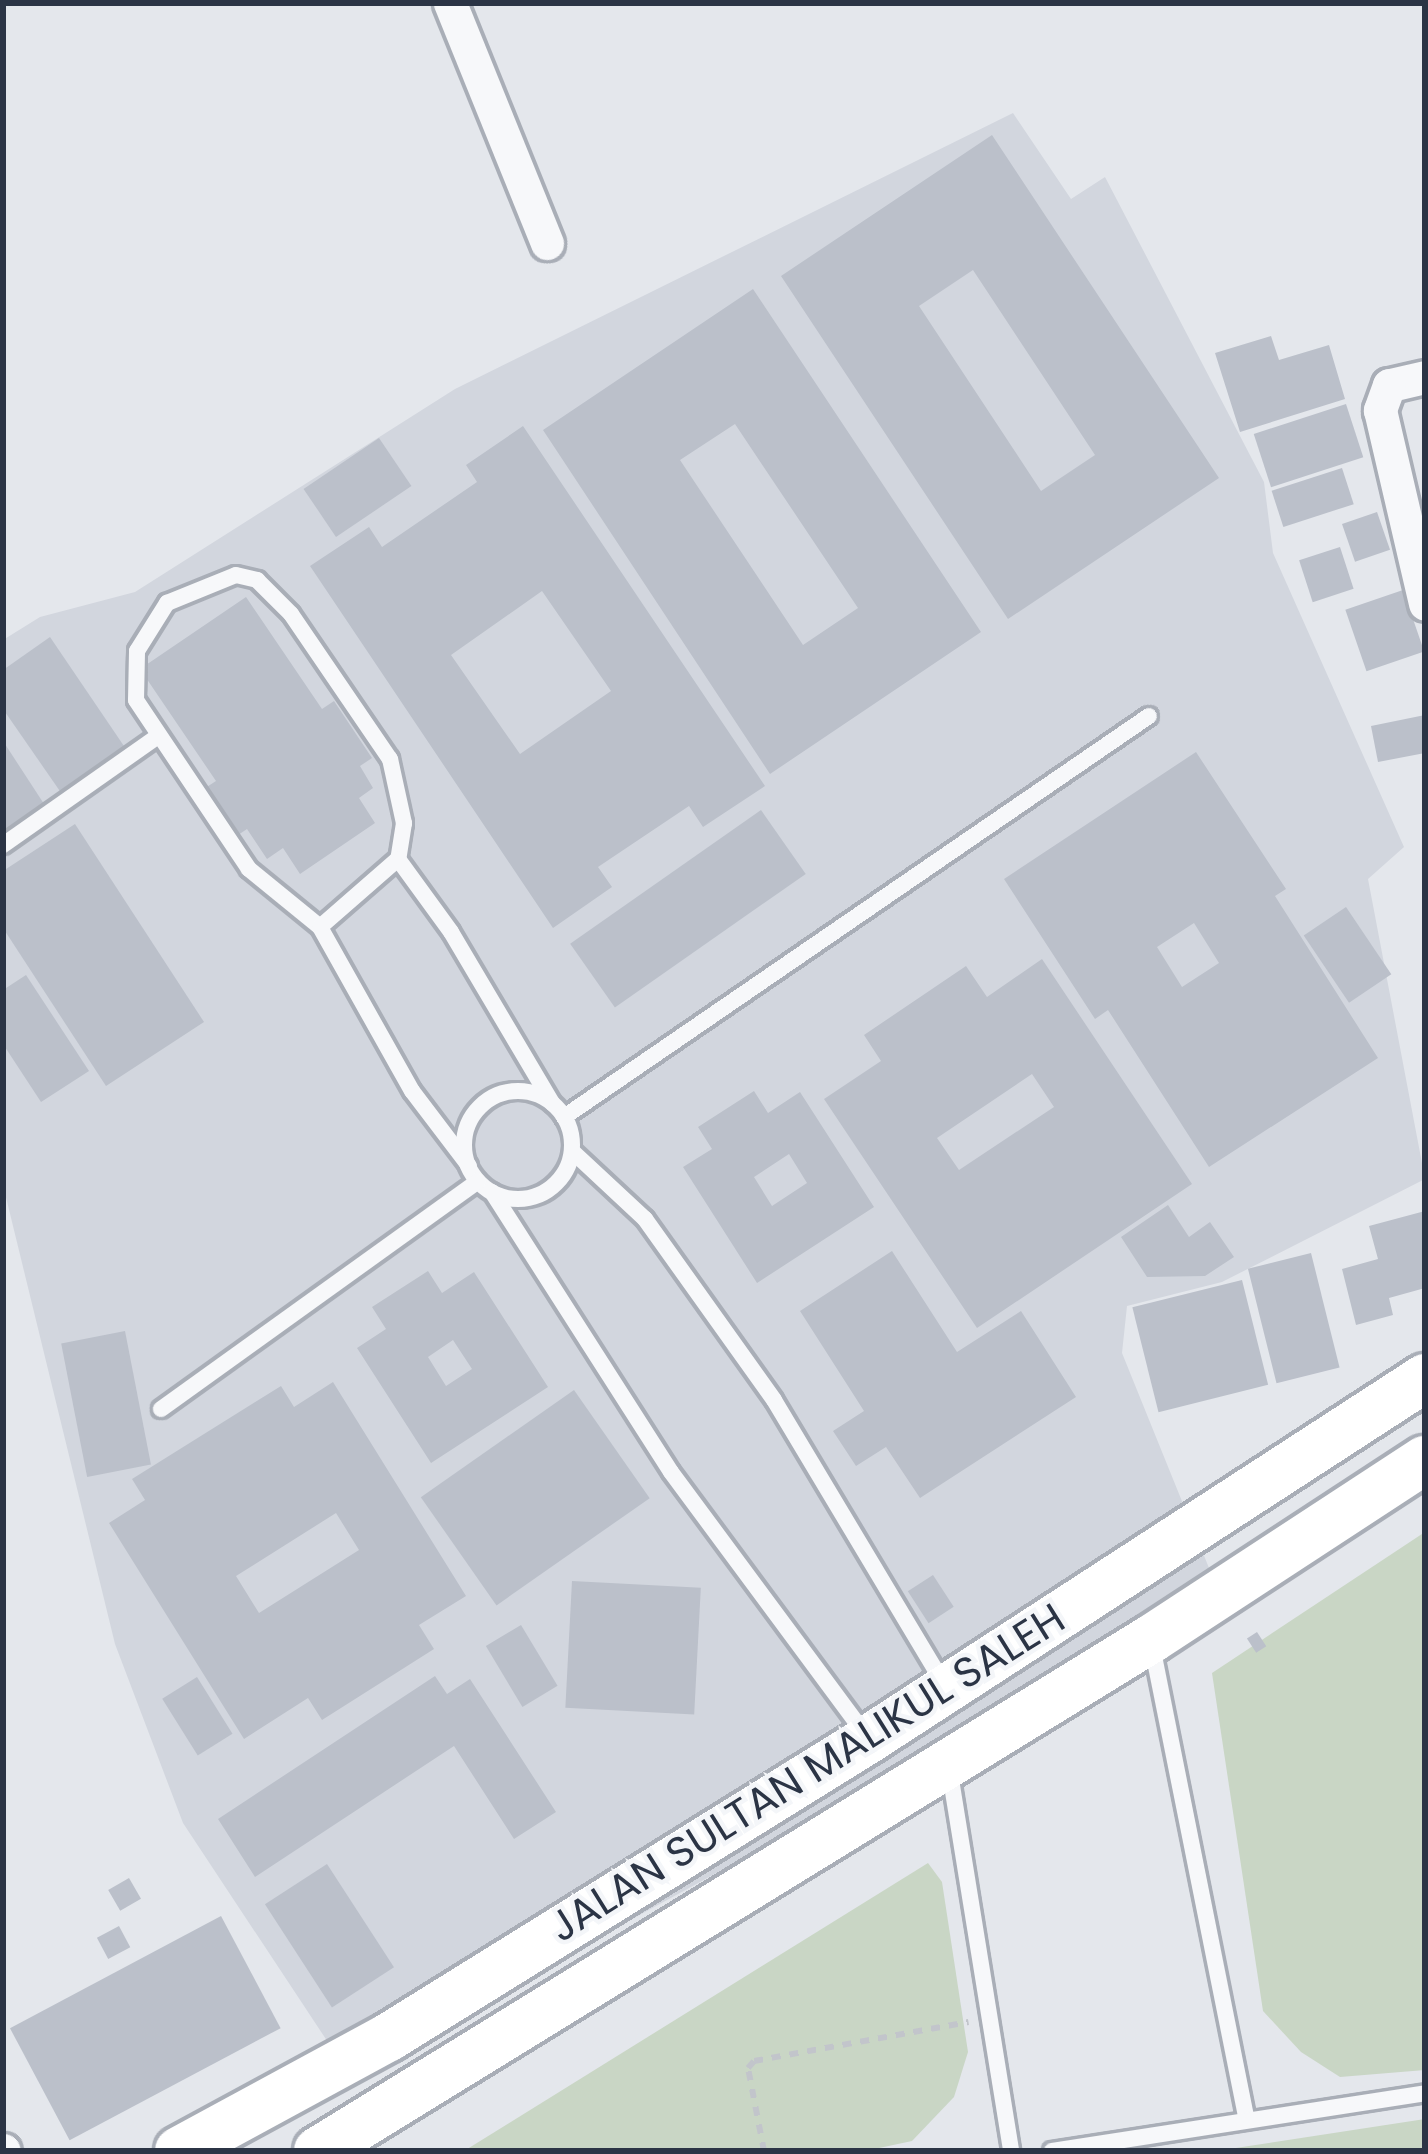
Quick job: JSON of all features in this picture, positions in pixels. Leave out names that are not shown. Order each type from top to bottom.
[{"type":"main road","name":"JALAN SULTAN MALIKUL SALEH","points":[[179,2151],[389,2037],[947,1690],[1407,1390]]},
{"type":"main road","points":[[1407,1390],[1425,1460]]},
{"type":"main road","name":"JALAN SULTAN MALIKUL SALEH","points":[[318,2151],[1151,1639],[1425,1460]]},
{"type":"main road","points":[[389,2037],[425,2087]]},
{"type":"street","points":[[450,3],[548,243]]},
{"type":"street","points":[[1425,377],[1389,385],[1380,410],[1425,604]]},
{"type":"lane","points":[[320,927],[398,860],[404,823],[390,759],[291,614],[257,580],[214,578],[167,603],[137,651],[132,677],[158,736],[249,869],[320,927],[412,1091],[480,1180],[671,1472],[869,1739]]},
{"type":"lane","points":[[558,1110],[1148,716]]},
{"type":"lane","points":[[3,844],[158,736]]},
{"type":"lane","points":[[398,860],[451,932],[558,1110],[572,1151],[645,1219],[774,1400],[947,1690]]},
{"type":"lane","points":[[480,1180],[466,1131],[486,1102],[519,1091],[558,1110]]},
{"type":"lane","points":[[480,1180],[526,1199],[543,1193],[572,1151]]},
{"type":"lane","points":[[161,1408],[480,1180]]},
{"type":"lane","points":[[1151,1639],[1246,2117]]},
{"type":"lane","points":[[949,1763],[1011,2151]]},
{"type":"lane","points":[[1052,2151],[1246,2117],[1425,2093]]},
{"type":"path","points":[[764,2151],[748,2068],[754,2061],[990,2018]]},
{"type":"shaded area","points":[[1013,113],[1071,199],[1105,177],[1264,482],[1273,553],[1404,847],[1368,879],[1425,1179],[1222,1282],[1127,1306],[1122,1353],[1209,1568],[1018,1708],[349,2074],[183,1823],[115,1644],[3,1185],[3,640],[40,617],[135,592],[455,389]]},
{"type":"green space","points":[[1425,1532],[1425,2070],[1340,2077],[1301,2052],[1263,2011],[1212,1673]]},
{"type":"green space","points":[[928,1863],[942,1882],[968,2052],[954,2097],[912,2141],[865,2151],[464,2151]]},
{"type":"green space","points":[[1425,2119],[1425,2151],[1216,2151]]},
{"type":"building","points":[[992,135],[1219,478],[1008,619],[781,276]],"holes":[[[973,270],[1095,455],[1041,491],[919,306]]]},
{"type":"building","points":[[753,289],[981,632],[770,774],[543,430]],"holes":[[[735,424],[858,608],[803,645],[680,460]]]},
{"type":"building","points":[[1271,336],[1279,360],[1329,345],[1345,399],[1240,432],[1215,353]]},
{"type":"building","points":[[1346,404],[1363,457],[1271,487],[1254,434]]},
{"type":"building","points":[[523,426],[765,786],[703,827],[689,806],[598,867],[612,887],[553,928],[310,566],[369,527],[382,547],[477,482],[466,465]],"holes":[[[542,591],[611,691],[520,754],[451,655]]]},
{"type":"building","points":[[379,438],[411,486],[336,537],[304,489]]},
{"type":"building","points":[[1342,468],[1354,504],[1283,527],[1272,491]]},
{"type":"building","points":[[1377,512],[1390,550],[1355,562],[1342,524]]},
{"type":"building","points":[[1340,547],[1354,589],[1313,602],[1299,560]]},
{"type":"building","points":[[1403,590],[1424,651],[1366,671],[1345,610]]},
{"type":"building","points":[[246,597],[322,709],[334,701],[372,758],[360,766],[373,788],[359,798],[375,823],[300,874],[283,848],[267,859],[247,829],[232,839],[199,792],[216,781],[140,669]]},
{"type":"building","points":[[50,637],[128,752],[64,797],[3,709],[3,670]]},
{"type":"building","points":[[1425,715],[1425,753],[1378,762],[1371,726]]},
{"type":"building","points":[[3,741],[46,807],[3,835]]},
{"type":"building","points":[[1196,752],[1286,889],[1275,896],[1378,1058],[1209,1167],[1108,1010],[1095,1019],[1004,879]],"holes":[[[1194,923],[1219,963],[1182,987],[1157,947]]]},
{"type":"building","points":[[761,810],[806,874],[615,1008],[570,944]]},
{"type":"building","points":[[75,824],[204,1022],[106,1086],[3,928],[3,871]]},
{"type":"building","points":[[1346,907],[1391,974],[1349,1003],[1304,936]]},
{"type":"building","points":[[1042,959],[1192,1184],[977,1328],[824,1099],[881,1061],[864,1035],[966,966],[987,997]],"holes":[[[1032,1074],[1054,1107],[959,1170],[937,1138]]]},
{"type":"building","points":[[26,975],[89,1071],[41,1102],[3,1044],[3,990]]},
{"type":"building","points":[[754,1091],[768,1113],[800,1092],[874,1207],[757,1283],[683,1167],[712,1149],[698,1127]],"holes":[[[789,1154],[807,1183],[772,1206],[754,1177]]]},
{"type":"building","points":[[1168,1205],[1189,1237],[1210,1222],[1234,1257],[1205,1276],[1147,1277],[1121,1237]]},
{"type":"building","points":[[1425,1211],[1425,1288],[1389,1298],[1393,1315],[1356,1325],[1342,1269],[1378,1259],[1369,1226]]},
{"type":"building","points":[[892,1251],[957,1352],[1021,1311],[1076,1397],[920,1498],[886,1447],[856,1466],[833,1431],[864,1411],[800,1311]]},
{"type":"building","points":[[1311,1253],[1340,1367],[1276,1383],[1248,1269]]},
{"type":"building","points":[[428,1271],[442,1293],[474,1272],[548,1387],[431,1463],[357,1348],[386,1329],[372,1307]],"holes":[[[453,1340],[472,1369],[446,1386],[428,1357]]]},
{"type":"building","points":[[1242,1280],[1268,1385],[1158,1412],[1132,1307]]},
{"type":"building","points":[[125,1331],[151,1465],[87,1477],[61,1343]]},
{"type":"building","points":[[333,1382],[466,1596],[419,1625],[434,1649],[322,1720],[308,1698],[244,1739],[109,1523],[145,1500],[132,1479],[281,1386],[294,1407]],"holes":[[[336,1513],[359,1550],[259,1613],[236,1576]]]},
{"type":"building","points":[[574,1390],[650,1498],[497,1605],[421,1497]]},
{"type":"building","points":[[933,1575],[954,1607],[929,1623],[908,1591]]},
{"type":"building","points":[[572,1581],[701,1588],[694,1715],[565,1708]]},
{"type":"building","points":[[521,1625],[558,1686],[522,1707],[486,1646]]},
{"type":"building","points":[[1257,1632],[1266,1646],[1256,1653],[1247,1639]]},
{"type":"building","points":[[435,1676],[447,1694],[470,1679],[556,1812],[514,1839],[454,1746],[255,1877],[218,1819]]},
{"type":"building","points":[[197,1677],[233,1734],[198,1756],[162,1699]]},
{"type":"building","points":[[327,1864],[394,1967],[332,2007],[265,1904]]},
{"type":"building","points":[[129,1878],[141,1899],[120,1911],[108,1890]]},
{"type":"building","points":[[221,1916],[281,2028],[70,2140],[10,2028]]},
{"type":"building","points":[[119,1926],[130,1947],[108,1959],[97,1938]]}]
